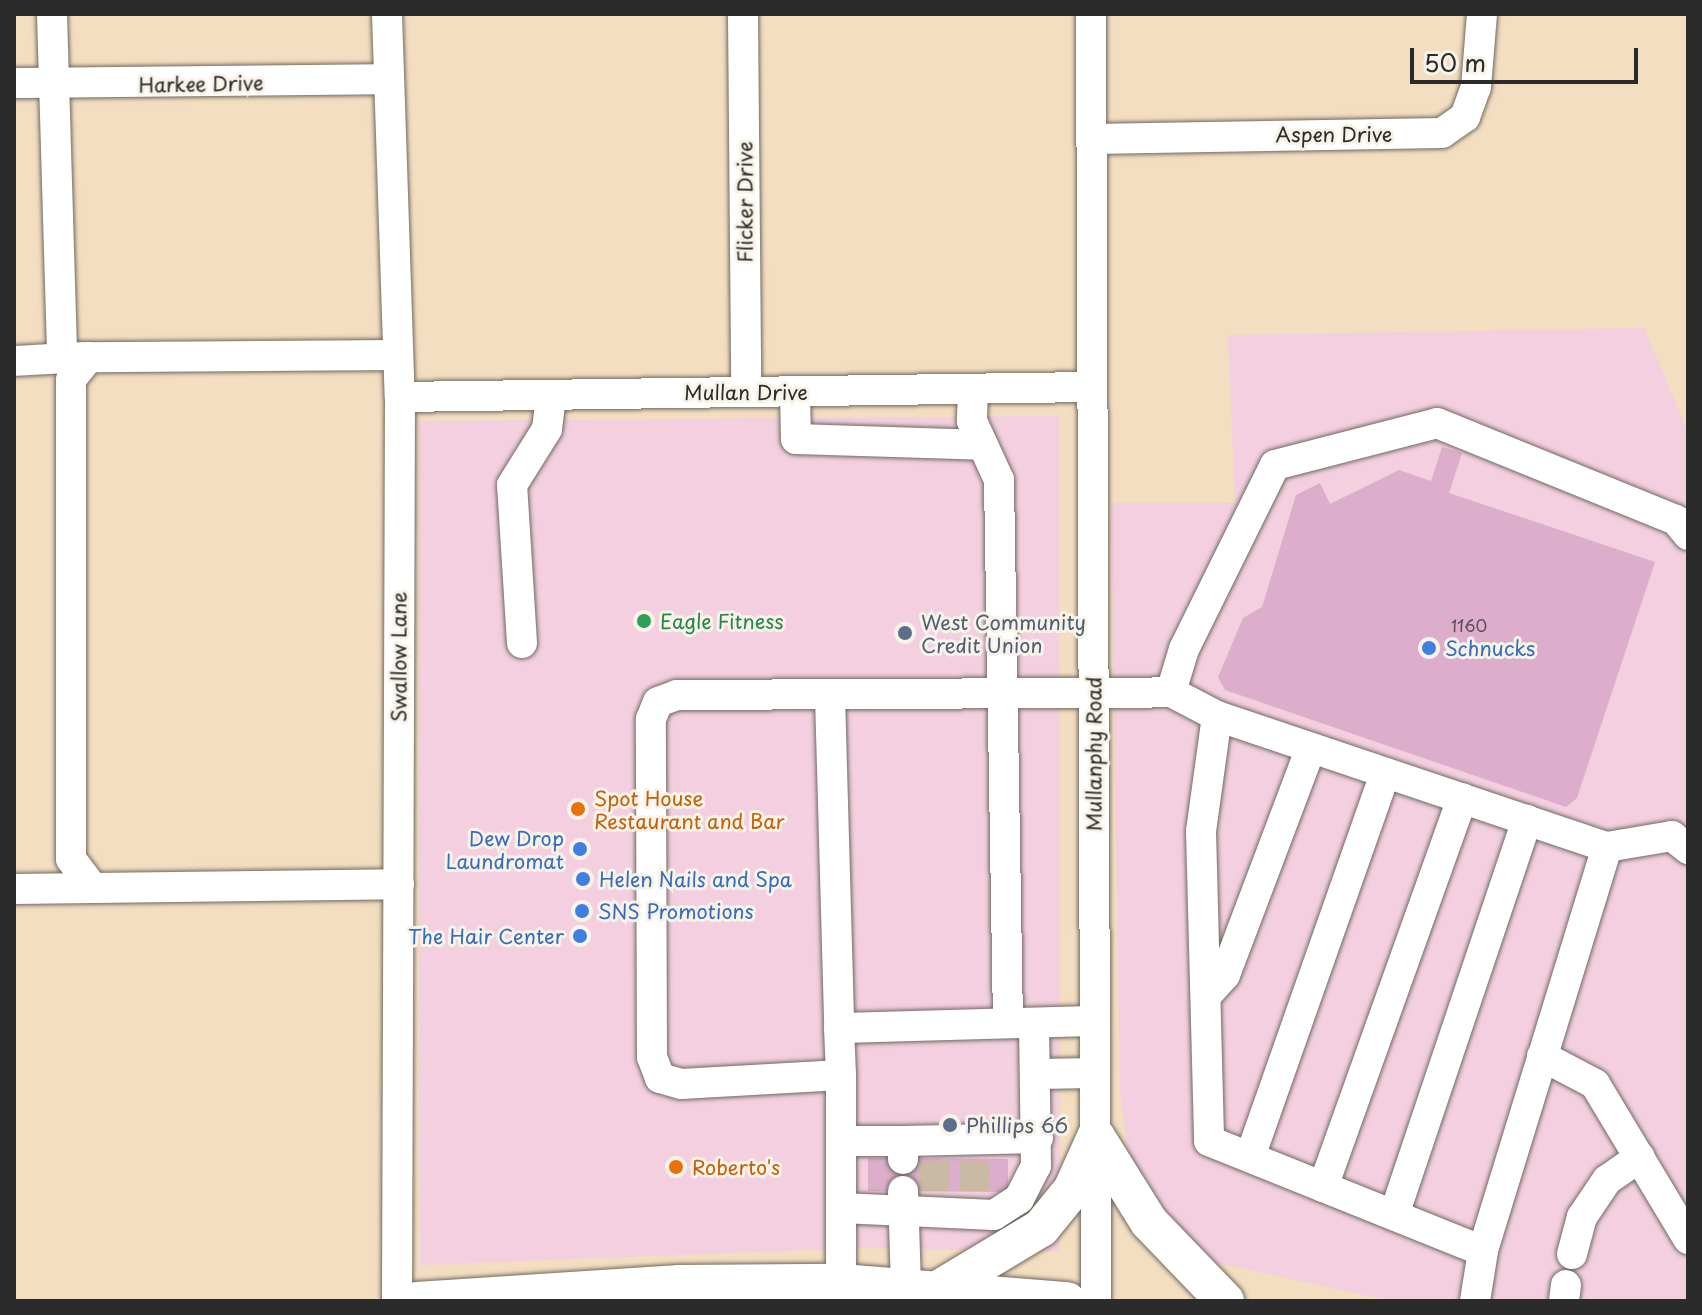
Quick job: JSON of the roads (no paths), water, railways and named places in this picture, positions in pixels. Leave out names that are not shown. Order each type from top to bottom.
[{"type":"main road","points":[[934,1291],[1041,1228],[1072,1190],[1096,1137]]},
{"type":"main road","points":[[1096,1137],[1149,1222],[1225,1301]]},
{"type":"main road","points":[[417,1301],[679,1293],[841,1283],[1067,1301]]},
{"type":"street","points":[[52,14],[52,83],[76,357],[71,379],[71,859],[93,888]]},
{"type":"street","name":"Swallow Lane","points":[[387,14],[400,397],[397,1301]]},
{"type":"street","name":"Flicker Drive","points":[[743,14],[746,391]]},
{"type":"street","name":"Mullanphy Road","points":[[1091,14],[1096,1301]]},
{"type":"street","name":"Aspen Drive","points":[[1092,139],[1442,133],[1465,117],[1476,87],[1482,14]]},
{"type":"street","name":"Harkee Drive","points":[[14,83],[388,79]]},
{"type":"street","points":[[14,361],[76,357],[398,355]]},
{"type":"street","name":"Mullan Drive","points":[[400,397],[1092,387]]},
{"type":"street","points":[[841,1208],[904,1201],[974,1203],[994,1215],[1019,1199],[1036,1166],[1038,1074],[1021,1022],[1000,697],[999,480],[972,421],[973,389]]},
{"type":"street","points":[[795,392],[796,439],[983,445]]},
{"type":"street","points":[[522,643],[512,485],[547,429],[551,395]]},
{"type":"street","points":[[1171,692],[1184,649],[1275,465],[1437,423],[1676,520],[1688,535]]},
{"type":"street","points":[[841,1075],[681,1084],[660,1078],[652,1057],[651,719],[658,702],[677,695],[1000,697],[1171,692],[1217,716],[1607,847],[1672,836],[1688,849]]},
{"type":"street","points":[[830,696],[841,1075],[841,1283]]},
{"type":"street","points":[[1217,716],[1201,831],[1209,1141],[1483,1251]]},
{"type":"street","points":[[1206,996],[1225,975],[1311,748]]},
{"type":"street","points":[[1250,1157],[1385,773]]},
{"type":"street","points":[[1323,1187],[1462,798]]},
{"type":"street","points":[[1394,1215],[1527,820]]},
{"type":"street","points":[[1475,1301],[1483,1251],[1607,847]]},
{"type":"street","points":[[14,889],[399,884]]},
{"type":"street","points":[[839,1028],[1094,1021]]},
{"type":"street","points":[[1542,1056],[1595,1084],[1688,1239]]},
{"type":"street","points":[[1038,1074],[1094,1073]]},
{"type":"street","points":[[841,1141],[903,1150],[976,1149],[1038,1138]]},
{"type":"street","points":[[1572,1254],[1582,1217],[1607,1180],[1640,1157]]},
{"type":"street","points":[[904,1201],[934,1291]]},
{"type":"tunnel","points":[[935,1158],[935,1191]]},
{"type":"tunnel","points":[[974,1191],[975,1158]]},
{"type":"place","name":"Eagle Fitness","points":[[644,621]]},
{"type":"place","name":"West Community Credit Union","points":[[905,633]]},
{"type":"place","name":"Schnucks","points":[[1429,648]]},
{"type":"place","name":"Spot House Restaurant and Bar","points":[[578,809]]},
{"type":"place","name":"Dew Drop Laundromat","points":[[580,849]]},
{"type":"place","name":"Helen Nails and Spa","points":[[583,879]]},
{"type":"place","name":"SNS Promotions","points":[[582,911]]},
{"type":"place","name":"The Hair Center","points":[[580,936]]},
{"type":"place","name":"Phillips 66","points":[[950,1125]]},
{"type":"place","name":"Roberto's","points":[[676,1167]]}]
